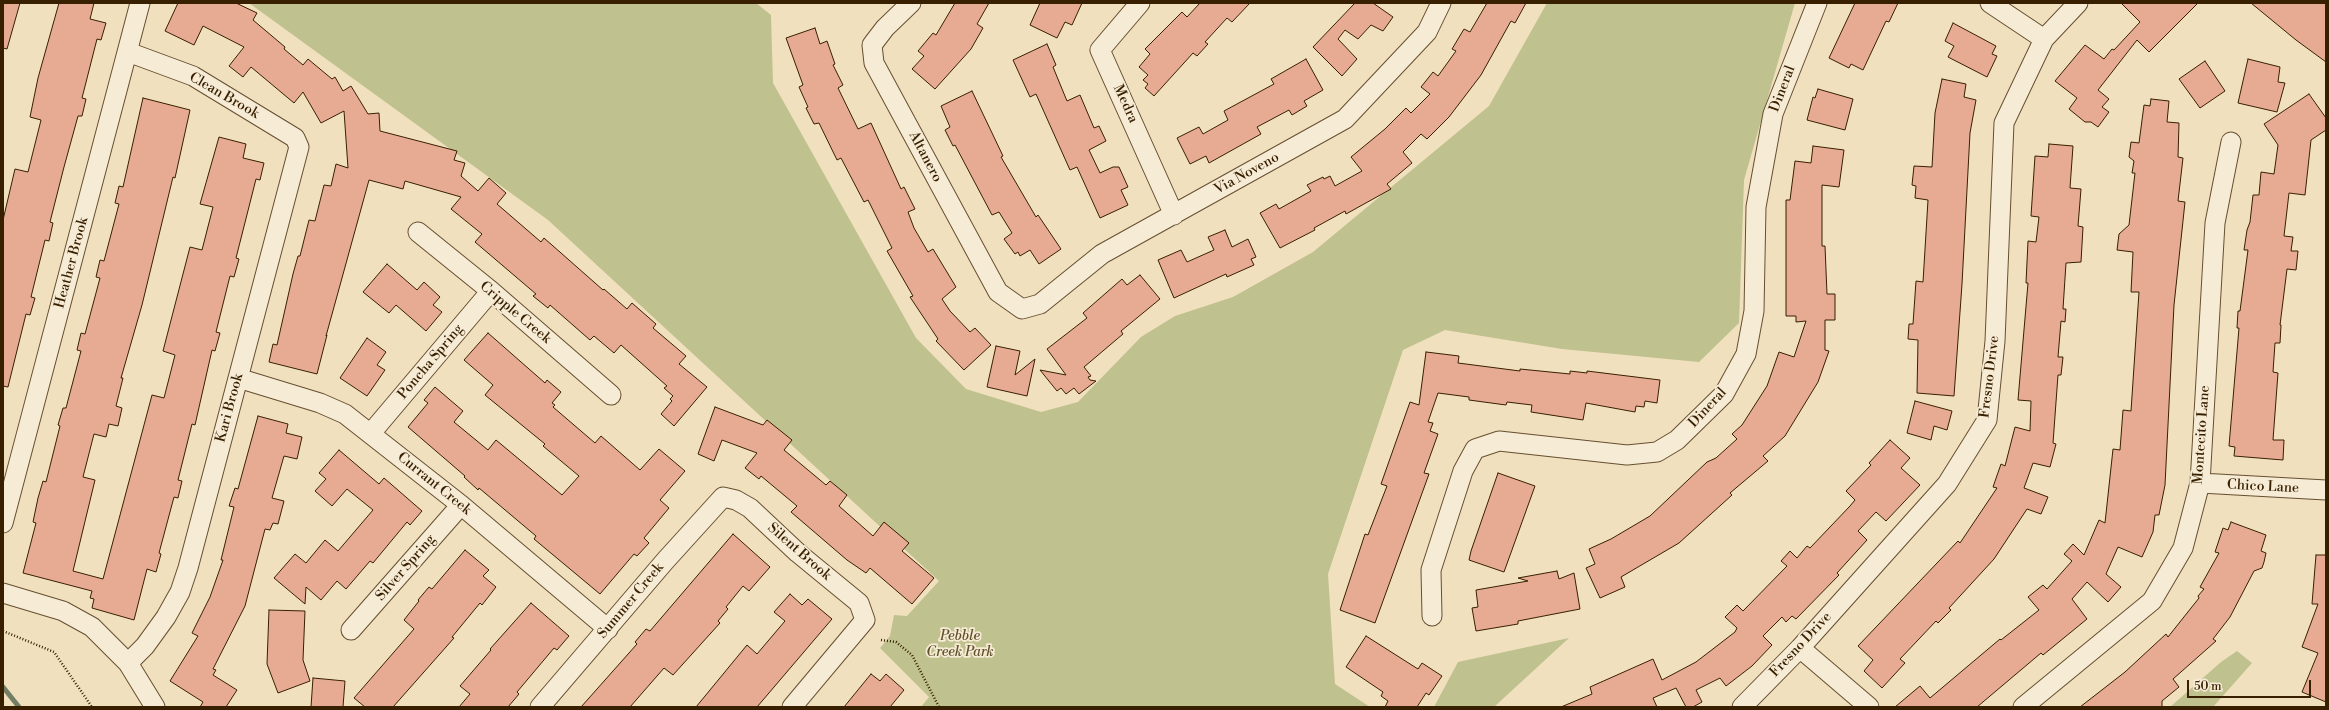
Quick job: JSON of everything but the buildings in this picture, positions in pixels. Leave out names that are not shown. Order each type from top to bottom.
[{"type":"street","name":"Heather Brook","points":[[3,523],[140,3]]},
{"type":"street","name":"Altanero","points":[[911,3],[885,28],[872,45],[874,63],[998,292],[1022,309]]},
{"type":"street","name":"Medra","points":[[1140,3],[1100,50],[1174,215]]},
{"type":"street","name":"Via Noveno","points":[[1022,309],[1040,304],[1102,254],[1345,119],[1427,32],[1441,3]]},
{"type":"street","name":"Dineral","points":[[1432,616],[1431,570],[1462,472],[1475,449],[1499,441],[1627,455],[1658,452],[1677,440],[1724,394],[1746,354],[1748,347],[1754,312],[1756,207],[1773,114],[1817,3]]},
{"type":"street","points":[[1990,3],[2044,39]]},
{"type":"street","name":"Fresno Drive","points":[[1742,707],[1800,648],[1948,484],[1988,420],[1995,341],[2004,122],[2044,39],[2078,3]]},
{"type":"street","name":"Clean Brook","points":[[128,52],[193,76],[296,138]]},
{"type":"street","name":"Kari Brook","points":[[128,663],[145,646],[166,617],[180,592],[238,378],[282,205],[298,156],[299,147],[296,138]]},
{"type":"street","name":"Montecito Lane","points":[[2023,707],[2152,601],[2183,548],[2200,483],[2215,223],[2232,142]]},
{"type":"street","name":"Cripple Creek","points":[[418,232],[491,291],[611,395]]},
{"type":"street","name":"Poncha Spring","points":[[371,433],[491,291]]},
{"type":"street","name":"Currant Creek","points":[[238,378],[320,403],[345,414],[461,505],[608,629]]},
{"type":"street","name":"Chico Lane","points":[[2200,483],[2326,490]]},
{"type":"street","name":"Silent Brook","points":[[723,497],[736,500],[750,508],[798,553],[859,603],[865,620],[792,707]]},
{"type":"street","name":"Summer Creek","points":[[540,707],[723,497]]},
{"type":"street","name":"Silver Spring","points":[[351,630],[461,505]]},
{"type":"street","points":[[4,594],[63,611],[86,624],[128,663],[155,707]]},
{"type":"street","points":[[1800,648],[1869,707]]},
{"type":"path","points":[[3,631],[54,652],[92,707]]},
{"type":"path","points":[[881,640],[896,642],[912,655],[939,707]]},
{"type":"green space","name":"Pebble Creek Park","points":[[249,3],[756,3],[771,15],[773,83],[916,338],[966,389],[1041,412],[1078,402],[1141,337],[1175,316],[1233,297],[1313,252],[1489,106],[1547,3],[1795,3],[1744,180],[1739,323],[1699,362],[1562,349],[1445,330],[1403,350],[1328,574],[1335,684],[1370,707],[921,707],[929,697],[880,648],[890,636],[894,615],[907,616],[939,581],[548,220]]},
{"type":"green space","points":[[1569,638],[1494,707],[1434,707],[1458,662]]},
{"type":"green space","points":[[2237,651],[2252,663],[2213,707],[2170,707],[2221,662]]},
{"type":"waterway","points":[[3,687],[19,707]]}]
